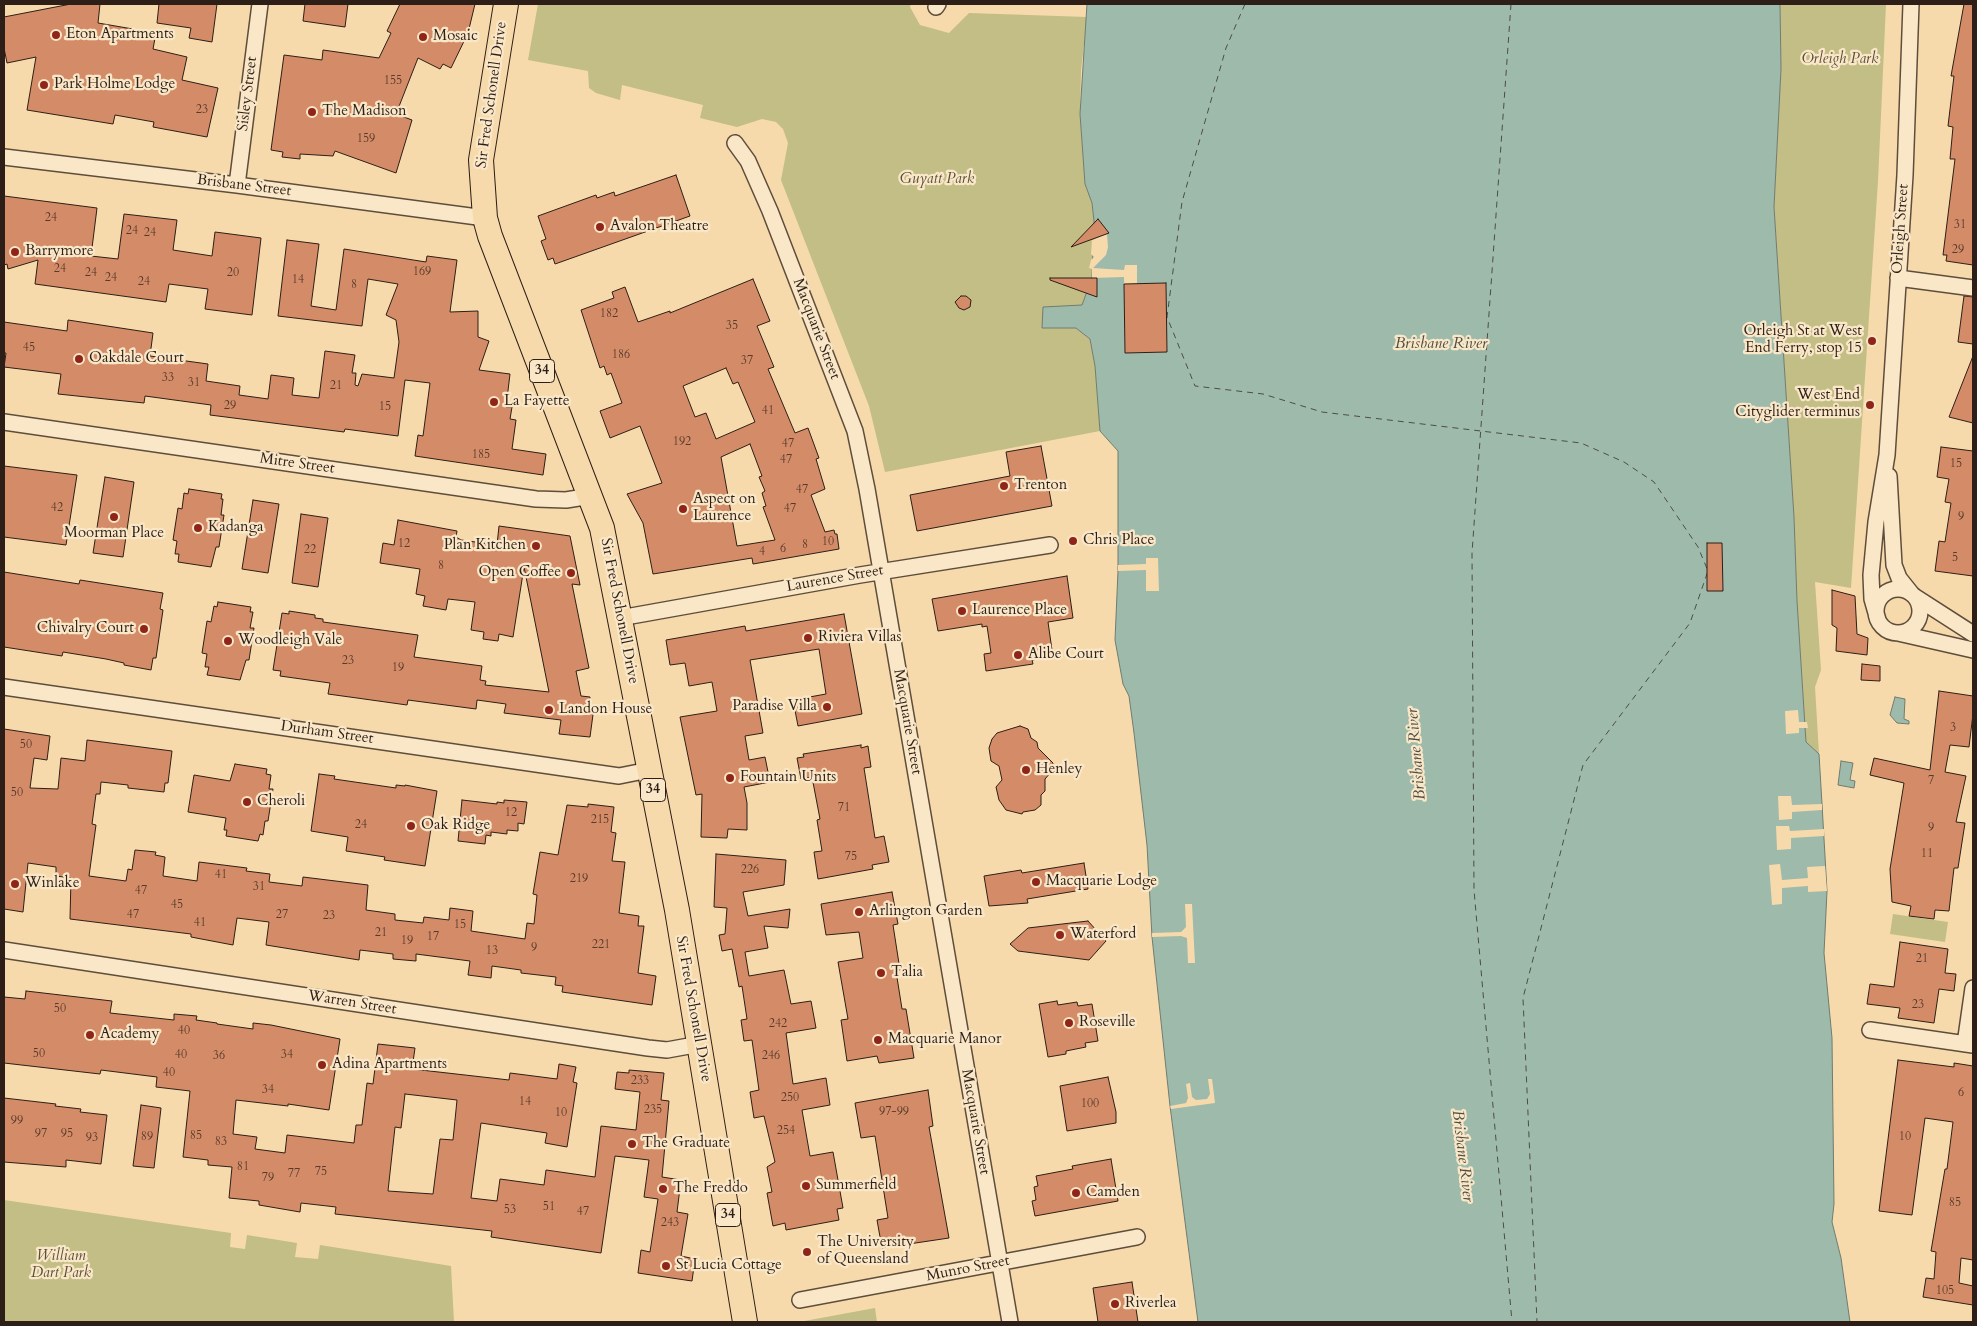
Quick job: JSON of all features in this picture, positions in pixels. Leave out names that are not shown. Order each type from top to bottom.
[{"type":"main road","name":"Sir Fred Schonell Drive","points":[[506,4],[481,160],[485,218],[490,236],[602,528],[700,1044],[745,1322]]},
{"type":"street","name":"Sisley Street","points":[[237,185],[260,4]]},
{"type":"street","name":"Orleigh Street","points":[[1878,620],[1873,605],[1871,584],[1874,534],[1887,455],[1905,175],[1911,4]]},
{"type":"street","name":"Macquarie Street","points":[[735,143],[748,161],[770,211],[855,431],[881,571],[1010,1322]]},
{"type":"street","name":"Brisbane Street","points":[[4,156],[485,218]]},
{"type":"street","points":[[1898,278],[1973,288]]},
{"type":"street","name":"Mitre Street","points":[[4,422],[536,499],[566,500],[591,496]]},
{"type":"street","name":"Orleigh Street","points":[[1887,455],[1894,565],[1899,578],[1912,594]]},
{"type":"street","name":"Laurence Street","points":[[620,618],[881,571],[1050,545]]},
{"type":"street","points":[[1973,634],[1912,594],[1897,589],[1884,594],[1877,605],[1878,620],[1885,628],[1894,632],[1973,650]]},
{"type":"street","points":[[1894,632],[1905,632],[1917,621],[1919,605],[1912,594]]},
{"type":"street","name":"Durham Street","points":[[4,687],[619,776],[649,770]]},
{"type":"street","name":"Warren Street","points":[[4,950],[661,1050],[700,1044]]},
{"type":"street","points":[[1870,1030],[1969,1044],[1973,988]]},
{"type":"street","name":"Munro Street","points":[[800,1300],[1137,1237]]},
{"type":"green space","name":"Guyatt Park","points":[[538,4],[911,4],[910,7],[920,25],[949,33],[969,13],[1087,17],[1081,71],[1080,114],[1085,184],[1092,203],[1094,221],[1092,278],[1082,305],[1043,328],[1076,328],[1090,339],[1095,366],[1100,431],[885,472],[869,406],[781,180],[788,143],[783,129],[776,122],[762,119],[737,127],[700,118],[703,105],[622,85],[620,100],[596,93],[589,88],[588,71],[528,60]]},
{"type":"green space","name":"Orleigh Park","points":[[1780,4],[1886,4],[1878,181],[1851,588],[1815,582],[1821,670],[1815,687],[1819,754],[1806,742],[1774,207],[1781,69]]},
{"type":"green space","points":[[1893,914],[1948,922],[1945,942],[1890,934]]},
{"type":"green space","name":"William Dart Park","points":[[4,1200],[231,1233],[230,1247],[245,1249],[247,1235],[297,1243],[295,1257],[318,1259],[320,1245],[451,1266],[454,1322],[4,1322]]},
{"type":"green space","points":[[875,1308],[877,1322],[799,1322]]},
{"type":"water","name":"Brisbane River","points":[[1087,4],[1780,4],[1781,69],[1774,207],[1806,742],[1819,754],[1827,891],[1824,953],[1832,1038],[1834,1204],[1832,1222],[1841,1258],[1850,1322],[1198,1322],[1170,1106],[1152,937],[1147,845],[1134,733],[1129,696],[1123,684],[1115,640],[1118,571],[1118,451],[1100,431],[1095,366],[1090,339],[1076,328],[1042,328],[1043,307],[1082,305],[1092,278],[1094,221],[1092,203],[1085,184],[1080,114]]},
{"type":"water","points":[[1895,697],[1905,699],[1904,719],[1909,721],[1909,724],[1897,723],[1890,715]]},
{"type":"water","points":[[1841,761],[1853,763],[1850,780],[1855,781],[1854,788],[1838,785]]},
{"type":"pier","points":[[1107,234],[1108,247],[1106,255],[1093,268],[1124,270],[1125,265],[1137,265],[1137,284],[1166,283],[1167,352],[1125,353],[1124,277],[1092,278],[1092,269],[1089,268],[1094,257],[1091,254],[1092,240]]},
{"type":"pier","points":[[1146,558],[1158,558],[1159,591],[1146,591],[1146,570],[1118,571],[1118,565],[1146,564]]},
{"type":"pier","points":[[1798,710],[1799,722],[1807,722],[1808,728],[1799,728],[1799,733],[1786,734],[1785,711]]},
{"type":"pier","points":[[1778,796],[1791,796],[1792,805],[1822,804],[1822,810],[1792,812],[1792,819],[1779,820]]},
{"type":"pier","points":[[1776,826],[1789,826],[1790,831],[1824,829],[1824,836],[1791,838],[1791,849],[1777,850]]},
{"type":"pier","points":[[1780,864],[1782,880],[1808,878],[1807,867],[1825,866],[1827,891],[1808,892],[1808,886],[1782,888],[1782,904],[1772,905],[1769,865]]},
{"type":"pier","points":[[1185,904],[1192,904],[1195,963],[1188,963],[1187,938],[1181,936],[1152,937],[1152,933],[1181,932],[1186,927]]},
{"type":"pier","points":[[1208,1079],[1212,1079],[1215,1103],[1171,1109],[1170,1106],[1186,1103],[1188,1098],[1186,1084],[1190,1083],[1192,1097],[1196,1100],[1207,1099],[1210,1094]]},
{"type":"building","points":[[71,4],[100,4],[98,23],[156,33],[153,49],[187,57],[182,80],[218,88],[207,137],[153,127],[154,122],[115,115],[113,124],[27,110],[36,57],[7,63],[4,48],[4,17]]},
{"type":"building","points":[[159,4],[217,4],[212,42],[189,38],[191,28],[157,23]]},
{"type":"building","points":[[305,4],[348,4],[345,27],[303,21]]},
{"type":"building","points":[[400,4],[475,4],[468,33],[451,68],[443,64],[440,69],[418,58],[396,114],[412,120],[396,173],[335,151],[333,156],[300,154],[300,159],[282,157],[283,152],[271,150],[284,55],[322,60],[323,50],[379,58],[391,33],[387,31]]},
{"type":"building","points":[[1964,4],[1973,4],[1973,265],[1946,261],[1947,255],[1943,255],[1955,159],[1950,159],[1953,127],[1948,126],[1954,76],[1951,76]]},
{"type":"building","name":"Avalon Theatre","points":[[676,175],[690,216],[555,264],[553,258],[548,260],[541,241],[546,239],[538,216],[596,195],[597,198],[614,192],[615,196]]},
{"type":"building","points":[[4,196],[97,208],[91,256],[118,259],[124,214],[177,220],[173,250],[212,256],[215,232],[261,238],[252,315],[205,309],[208,289],[169,284],[166,302],[35,284],[38,260],[8,269],[7,264],[4,265]]},
{"type":"building","points":[[1098,219],[1109,233],[1071,247]]},
{"type":"building","points":[[287,240],[319,244],[311,306],[336,310],[344,249],[426,262],[427,256],[457,260],[450,312],[478,311],[478,337],[489,341],[479,370],[510,374],[506,407],[512,407],[510,419],[516,420],[512,449],[546,454],[543,475],[415,456],[418,435],[423,436],[430,383],[405,380],[398,436],[345,429],[344,432],[210,415],[211,405],[145,396],[144,403],[58,394],[61,374],[4,367],[6,353],[4,353],[4,322],[67,331],[68,320],[153,333],[150,356],[208,364],[206,381],[240,386],[239,395],[268,399],[271,375],[294,378],[292,395],[319,398],[325,351],[355,355],[352,373],[356,373],[355,385],[358,386],[362,374],[394,378],[399,342],[396,320],[386,315],[398,284],[368,279],[362,326],[278,316]]},
{"type":"building","points":[[1050,278],[1097,278],[1097,297],[1050,280]]},
{"type":"building","points":[[753,279],[770,321],[757,326],[774,367],[768,369],[795,433],[808,428],[819,458],[816,459],[825,489],[811,495],[825,532],[834,530],[835,534],[837,534],[839,549],[753,564],[752,558],[653,574],[643,523],[627,494],[662,483],[640,426],[610,438],[600,411],[622,403],[611,373],[607,375],[604,366],[600,368],[581,310],[614,298],[612,292],[625,287],[638,322],[670,311],[670,313]],"holes":[[[726,368],[733,384],[738,382],[755,422],[716,439],[706,413],[695,417],[683,386]],[[750,444],[762,476],[759,477],[765,491],[762,493],[766,506],[763,507],[775,540],[737,546],[721,457]]]},
{"type":"building","points":[[1166,283],[1167,352],[1125,353],[1124,284]]},
{"type":"building","points":[[961,296],[966,296],[971,300],[970,307],[964,310],[959,308],[955,302]]},
{"type":"building","points":[[1964,296],[1973,297],[1973,344],[1958,342]]},
{"type":"building","points":[[1973,356],[1973,423],[1949,417]]},
{"type":"building","name":"Trenton","points":[[1041,446],[1052,506],[917,531],[910,495],[1010,476],[1006,452]]},
{"type":"building","points":[[1941,447],[1973,451],[1973,576],[1935,571],[1939,541],[1945,542],[1951,503],[1945,502],[1949,479],[1937,477]]},
{"type":"building","points":[[4,466],[77,475],[66,545],[4,537]]},
{"type":"building","name":"Moorman Place","points":[[105,477],[134,482],[123,557],[93,553]]},
{"type":"building","name":"Kadanga","points":[[189,489],[222,494],[221,515],[224,515],[219,547],[216,547],[211,567],[178,562],[179,554],[175,554],[177,541],[173,540],[178,508],[182,509],[184,493],[188,494]]},
{"type":"building","points":[[253,500],[279,504],[268,573],[242,569]]},
{"type":"building","points":[[301,514],[328,518],[318,587],[292,583]]},
{"type":"building","points":[[398,520],[457,531],[456,537],[461,540],[497,545],[499,526],[570,536],[580,585],[572,584],[589,668],[576,671],[581,696],[590,697],[589,706],[594,707],[590,737],[559,734],[561,720],[504,713],[506,704],[477,700],[476,709],[408,700],[407,705],[328,694],[330,683],[280,676],[281,671],[273,670],[282,613],[289,614],[289,611],[315,615],[315,618],[323,619],[323,622],[418,635],[414,657],[482,666],[480,680],[486,681],[485,685],[549,692],[524,567],[513,637],[499,634],[498,641],[483,639],[484,632],[471,630],[475,602],[448,599],[446,610],[423,606],[425,596],[416,594],[420,569],[380,563],[383,543],[394,545]]},
{"type":"building","points":[[1707,543],[1722,543],[1723,591],[1707,591]]},
{"type":"building","points":[[4,572],[79,584],[80,580],[163,593],[160,609],[163,610],[156,658],[153,658],[151,670],[124,665],[124,663],[106,659],[63,652],[62,656],[4,647]]},
{"type":"building","points":[[1067,576],[1073,618],[1048,622],[1053,657],[1032,660],[1033,664],[986,671],[984,654],[991,653],[987,626],[982,627],[982,624],[938,631],[932,599]]},
{"type":"building","points":[[1832,590],[1855,596],[1857,634],[1868,638],[1867,655],[1836,651],[1837,628],[1832,625]]},
{"type":"building","name":"Woodleigh Vale","points":[[218,602],[251,607],[250,612],[253,612],[250,628],[254,628],[249,660],[246,660],[240,680],[207,675],[209,667],[205,667],[207,654],[202,653],[207,621],[211,622],[214,606],[217,607]]},
{"type":"building","points":[[844,614],[862,714],[798,726],[793,700],[826,694],[819,649],[750,660],[763,733],[745,736],[749,760],[765,757],[770,782],[744,787],[747,803],[747,830],[728,829],[727,838],[701,837],[702,794],[696,795],[680,717],[717,711],[712,682],[689,686],[685,663],[670,665],[666,640],[745,626],[746,631]]},
{"type":"building","points":[[1862,664],[1880,666],[1880,681],[1861,680]]},
{"type":"building","points":[[1939,691],[1973,696],[1973,714],[1969,747],[1950,745],[1945,772],[1966,776],[1956,822],[1965,823],[1958,868],[1954,868],[1949,911],[1935,910],[1934,919],[1909,916],[1911,906],[1892,902],[1890,869],[1904,783],[1870,775],[1874,758],[1930,770]]},
{"type":"building","name":"Henley","points":[[1020,726],[1028,729],[1031,738],[1037,742],[1038,748],[1053,763],[1051,772],[1045,779],[1045,791],[1041,795],[1041,805],[1035,810],[1023,812],[1022,814],[1006,810],[999,800],[996,787],[1002,780],[999,766],[991,761],[989,748],[992,739],[997,733]]},
{"type":"building","points":[[4,729],[50,736],[47,760],[34,758],[30,788],[58,789],[61,758],[85,761],[87,740],[172,751],[168,783],[165,783],[164,792],[128,788],[128,785],[101,782],[100,794],[96,794],[92,824],[96,825],[89,876],[126,881],[128,869],[132,870],[135,850],[156,852],[155,855],[165,857],[163,876],[197,881],[199,862],[247,868],[246,871],[270,874],[269,882],[302,886],[303,877],[368,885],[366,910],[395,914],[395,920],[423,923],[424,917],[449,920],[450,908],[473,911],[471,931],[525,939],[527,923],[534,924],[537,895],[533,894],[540,852],[558,855],[567,805],[588,807],[588,804],[614,807],[611,832],[616,833],[612,861],[625,862],[619,913],[639,916],[638,926],[644,926],[638,973],[656,976],[652,1005],[562,992],[563,986],[555,985],[556,977],[521,973],[521,970],[492,966],[491,978],[468,975],[470,961],[416,954],[416,961],[393,959],[393,954],[360,950],[359,960],[266,945],[269,922],[237,918],[233,945],[191,937],[191,934],[70,919],[71,878],[56,876],[56,867],[28,863],[23,912],[4,909]]},
{"type":"building","points":[[861,745],[861,748],[868,746],[871,767],[864,768],[875,838],[884,836],[889,862],[872,865],[873,869],[818,879],[814,852],[822,851],[817,820],[820,819],[812,777],[801,779],[797,758],[804,757],[803,754]]},
{"type":"building","name":"Cheroli","points":[[235,764],[267,769],[266,774],[271,775],[269,789],[273,789],[268,821],[265,821],[263,835],[260,834],[258,841],[226,836],[227,830],[224,830],[226,818],[188,812],[194,775],[230,781]]},
{"type":"building","points":[[319,774],[335,776],[334,779],[396,788],[396,785],[405,785],[437,791],[425,866],[384,860],[385,857],[346,851],[348,837],[311,831]]},
{"type":"building","points":[[462,800],[497,804],[497,802],[504,803],[504,800],[527,802],[524,824],[518,823],[518,831],[507,830],[507,834],[491,832],[491,836],[486,835],[485,844],[458,841]]},
{"type":"building","points":[[716,854],[786,860],[784,885],[743,892],[748,916],[790,909],[788,928],[764,926],[768,948],[745,952],[749,976],[784,970],[791,1004],[811,1001],[816,1028],[786,1033],[793,1084],[826,1078],[830,1105],[802,1110],[810,1156],[833,1152],[843,1208],[837,1209],[839,1220],[786,1230],[785,1223],[773,1226],[767,1193],[772,1192],[767,1167],[775,1162],[764,1116],[754,1118],[750,1092],[759,1090],[752,1040],[744,1041],[741,1020],[747,1019],[742,986],[739,987],[732,949],[722,951],[719,935],[725,934],[727,908],[714,907]]},
{"type":"building","name":"Macquarie Lodge","points":[[1084,863],[1088,889],[1027,899],[1028,903],[989,906],[984,876],[1021,870],[1022,873]]},
{"type":"building","points":[[892,892],[898,924],[893,925],[900,970],[896,971],[902,1009],[906,1009],[914,1058],[879,1063],[877,1056],[847,1061],[841,1020],[848,1019],[838,962],[863,958],[859,932],[826,935],[821,904]]},
{"type":"building","name":"Waterford","points":[[1088,921],[1106,941],[1089,960],[1018,951],[1010,944],[1028,928]]},
{"type":"building","points":[[1900,942],[1948,949],[1945,973],[1956,974],[1954,991],[1939,989],[1934,1023],[1898,1018],[1900,1008],[1867,1004],[1870,984],[1894,987]]},
{"type":"building","points":[[26,991],[112,1001],[110,1013],[174,1020],[174,1014],[197,1016],[196,1020],[217,1024],[253,1029],[253,1023],[271,1025],[340,1039],[329,1110],[288,1104],[288,1106],[236,1100],[233,1134],[257,1137],[255,1149],[285,1153],[287,1135],[354,1143],[356,1125],[362,1125],[367,1083],[373,1084],[378,1044],[415,1048],[412,1069],[509,1080],[510,1073],[557,1079],[559,1064],[576,1067],[573,1082],[577,1083],[567,1147],[545,1143],[547,1133],[481,1123],[471,1198],[497,1201],[500,1179],[544,1185],[546,1170],[595,1177],[601,1126],[636,1130],[640,1092],[615,1089],[617,1072],[629,1073],[629,1070],[664,1073],[661,1100],[669,1101],[662,1177],[681,1180],[677,1212],[688,1214],[681,1256],[695,1259],[692,1281],[638,1273],[641,1250],[650,1252],[658,1199],[644,1197],[649,1160],[615,1156],[601,1253],[491,1237],[492,1231],[335,1214],[336,1207],[301,1203],[300,1212],[259,1205],[259,1201],[229,1198],[232,1167],[208,1165],[208,1160],[183,1157],[190,1091],[156,1087],[157,1077],[101,1070],[100,1074],[4,1063],[4,997],[25,999]],"holes":[[[405,1094],[457,1100],[453,1140],[440,1139],[433,1194],[388,1191],[395,1127],[401,1128]]]},
{"type":"building","name":"Roseville","points":[[1057,1001],[1058,1005],[1077,1002],[1078,1006],[1092,1004],[1098,1041],[1085,1043],[1086,1047],[1066,1051],[1066,1054],[1048,1057],[1039,1004]]},
{"type":"building","points":[[1898,1060],[1954,1067],[1954,1063],[1973,1066],[1973,1260],[1961,1258],[1959,1283],[1973,1286],[1973,1305],[1923,1297],[1926,1278],[1934,1279],[1936,1252],[1931,1251],[1945,1169],[1947,1169],[1953,1122],[1925,1118],[1912,1215],[1879,1211]]},
{"type":"building","points":[[1108,1077],[1116,1112],[1116,1123],[1067,1131],[1060,1086]]},
{"type":"building","points":[[928,1090],[933,1126],[929,1127],[949,1238],[882,1248],[877,1220],[888,1218],[875,1136],[861,1138],[855,1103]]},
{"type":"building","points":[[4,1098],[56,1104],[55,1106],[81,1109],[80,1112],[107,1115],[101,1164],[66,1160],[66,1167],[4,1162]]},
{"type":"building","points":[[141,1105],[161,1108],[154,1168],[133,1166]]},
{"type":"building","name":"Camden","points":[[1111,1159],[1118,1201],[1035,1216],[1032,1201],[1036,1200],[1034,1187],[1038,1186],[1036,1176],[1073,1169],[1072,1166]]},
{"type":"building","name":"Riverlea","points":[[1132,1282],[1138,1322],[1098,1322],[1093,1288]]},
{"type":"ferry route","points":[[1245,4],[1226,48],[1182,202],[1167,317],[1195,386],[1263,394],[1322,412],[1581,443],[1624,462],[1654,482],[1698,547],[1708,571],[1690,623],[1583,765],[1523,998],[1537,1322]]},
{"type":"ferry route","points":[[1511,4],[1472,553],[1474,890],[1512,1322]]},
{"type":"place","name":"Eton Apartments","points":[[56,35]]},
{"type":"place","name":"Mosaic","points":[[423,37]]},
{"type":"place","name":"Park Holme Lodge","points":[[44,85]]},
{"type":"place","name":"The Madison","points":[[312,112]]},
{"type":"place","name":"Avalon Theatre","points":[[600,227]]},
{"type":"place","name":"Barrymore","points":[[15,252]]},
{"type":"place","name":"Orleigh St at West End Ferry, stop 15","points":[[1872,341]]},
{"type":"place","name":"Oakdale Court","points":[[79,359]]},
{"type":"place","name":"La Fayette","points":[[494,402]]},
{"type":"place","name":"West End Cityglider terminus","points":[[1870,405]]},
{"type":"place","name":"Trenton","points":[[1004,486]]},
{"type":"place","name":"Aspect on Laurence","points":[[683,509]]},
{"type":"place","name":"Moorman Place","points":[[114,517]]},
{"type":"place","name":"Kadanga","points":[[198,528]]},
{"type":"place","name":"Chris Place","points":[[1073,541]]},
{"type":"place","name":"Plan Kitchen","points":[[536,546]]},
{"type":"place","name":"Open Coffee","points":[[571,573]]},
{"type":"place","name":"Laurence Place","points":[[962,611]]},
{"type":"place","name":"Chivalry Court","points":[[144,629]]},
{"type":"place","name":"Riviera Villas","points":[[808,638]]},
{"type":"place","name":"Woodleigh Vale","points":[[228,641]]},
{"type":"place","name":"Alibe Court","points":[[1018,655]]},
{"type":"place","name":"Paradise Villa","points":[[827,707]]},
{"type":"place","name":"Landon House","points":[[549,710]]},
{"type":"place","name":"Henley","points":[[1026,770]]},
{"type":"place","name":"Fountain Units","points":[[730,778]]},
{"type":"place","name":"Cheroli","points":[[247,802]]},
{"type":"place","name":"Oak Ridge","points":[[411,826]]},
{"type":"place","name":"Macquarie Lodge","points":[[1036,882]]},
{"type":"place","name":"Winlake","points":[[15,884]]},
{"type":"place","name":"Arlington Garden","points":[[859,912]]},
{"type":"place","name":"Waterford","points":[[1060,935]]},
{"type":"place","name":"Talia","points":[[881,973]]},
{"type":"place","name":"Roseville","points":[[1069,1023]]},
{"type":"place","name":"Academy","points":[[90,1035]]},
{"type":"place","name":"Macquarie Manor","points":[[878,1040]]},
{"type":"place","name":"Adina Apartments","points":[[322,1065]]},
{"type":"place","name":"The Graduate","points":[[632,1144]]},
{"type":"place","name":"Summerfield","points":[[806,1186]]},
{"type":"place","name":"The Freddo","points":[[663,1189]]},
{"type":"place","name":"Camden","points":[[1076,1193]]},
{"type":"place","name":"The University of Queensland","points":[[807,1252]]},
{"type":"place","name":"St Lucia Cottage","points":[[666,1266]]},
{"type":"place","name":"Riverlea","points":[[1115,1304]]}]
